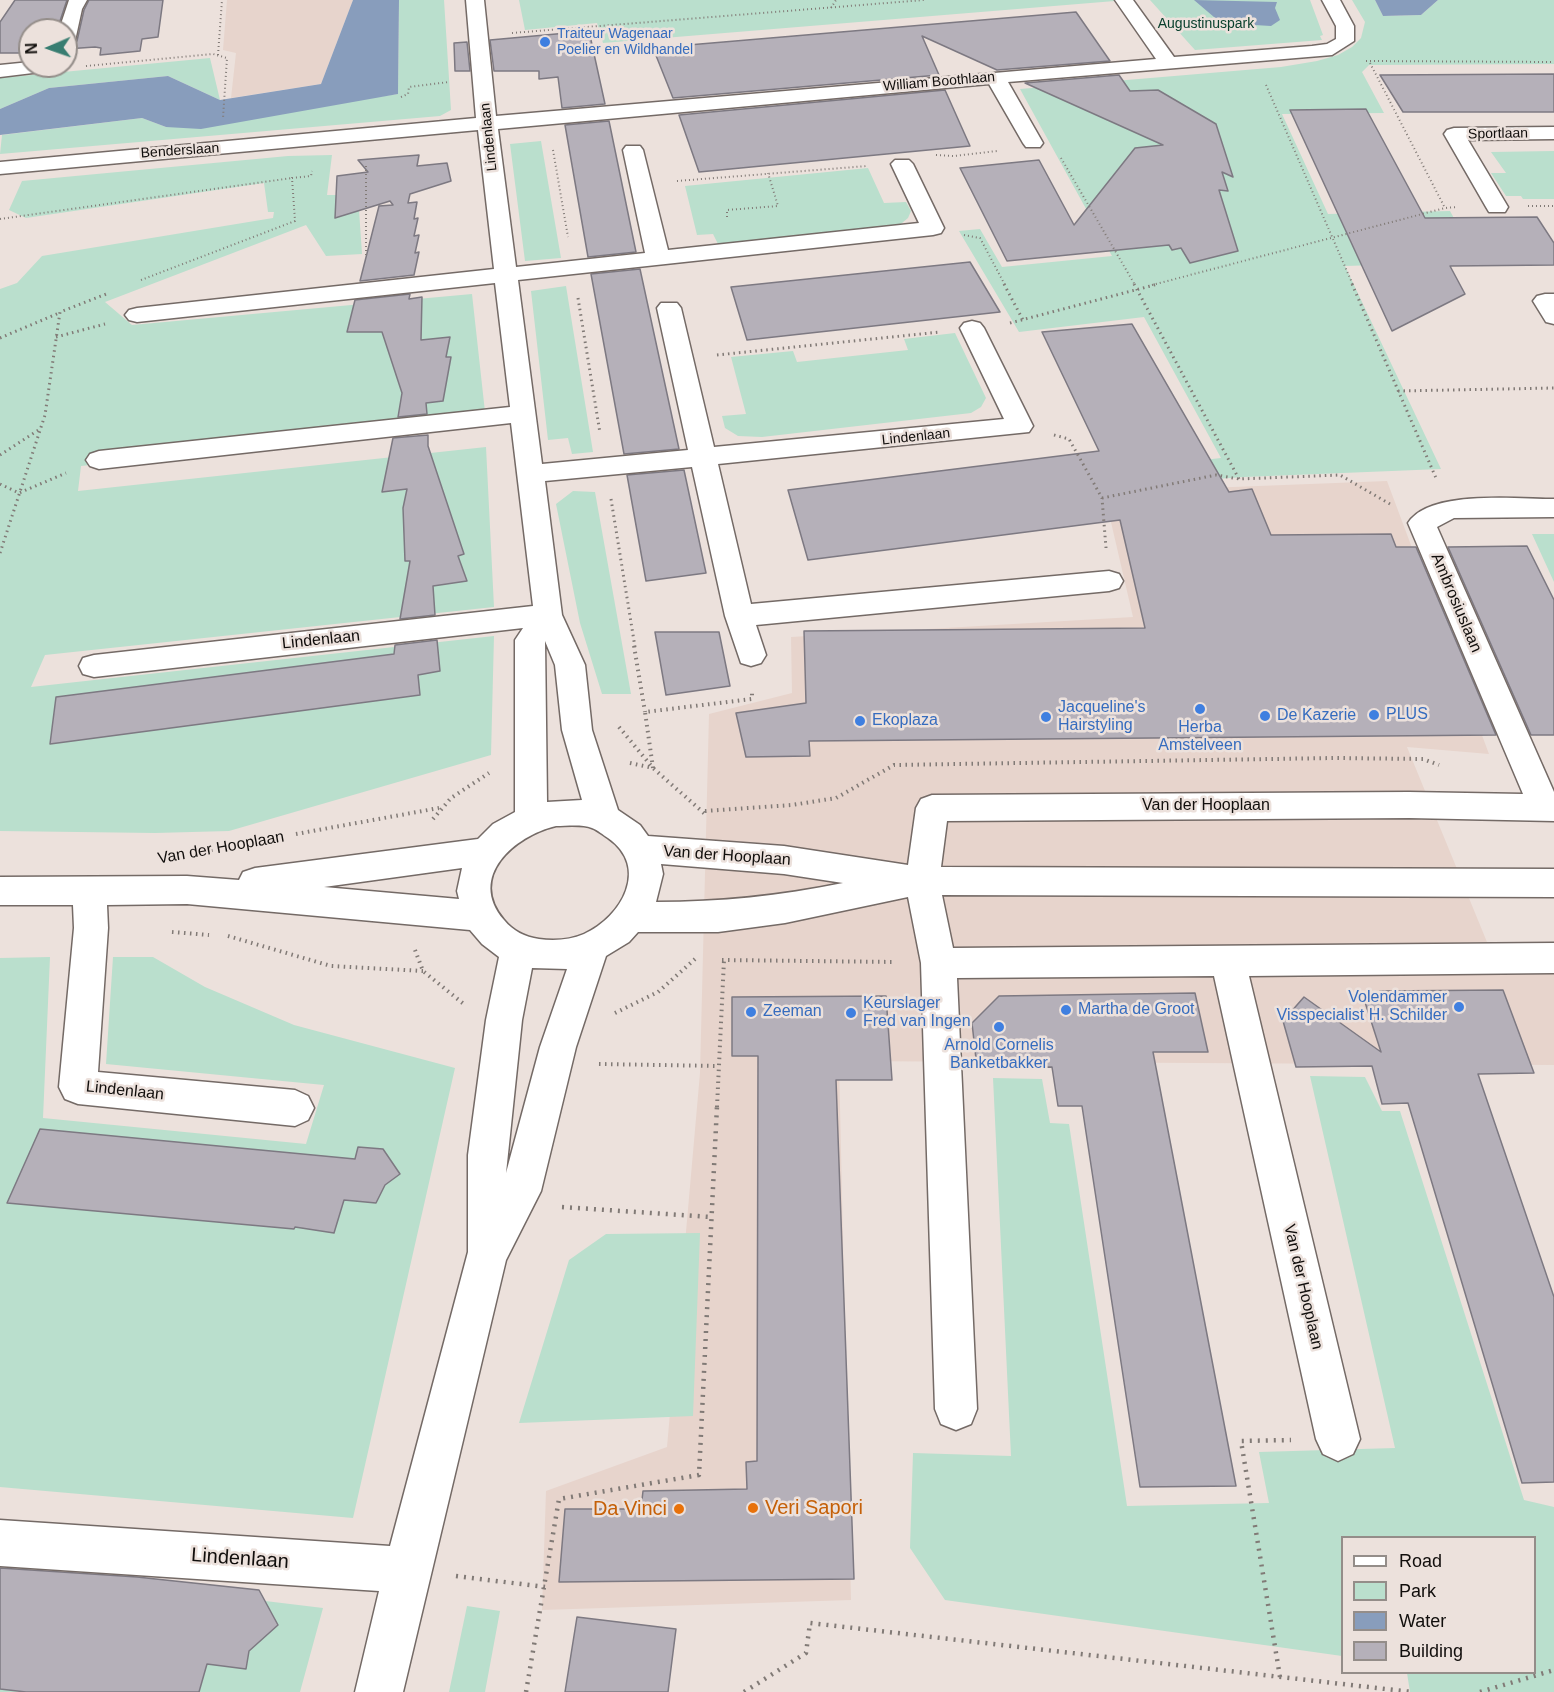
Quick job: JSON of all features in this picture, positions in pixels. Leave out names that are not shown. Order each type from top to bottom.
[{"type":"street","points":[[72,18],[78,0]]},
{"type":"street","name":"Lindenlaan","points":[[475,0],[487,124],[548,615],[570,665],[577,730],[604,819]]},
{"type":"street","points":[[1124,0],[1168,62]]},
{"type":"street","points":[[1330,0],[1345,26],[1345,40],[1332,49]]},
{"type":"street","name":"William Boothlaan","points":[[487,124],[995,77],[1332,49]]},
{"type":"street","points":[[0,71],[18,69]]},
{"type":"street","points":[[995,77],[1033,143]]},
{"type":"street","name":"Benderslaan","points":[[0,168],[487,124]]},
{"type":"street","name":"Sportlaan","points":[[1497,207],[1454,134],[1554,133]]},
{"type":"street","points":[[633,150],[658,258]]},
{"type":"street","points":[[137,315],[933,228],[902,164]]},
{"type":"street","points":[[1554,301],[1545,301],[1554,317]]},
{"type":"street","points":[[669,308],[739,616],[751,655]]},
{"type":"street","points":[[972,328],[1020,426]]},
{"type":"street","points":[[99,460],[523,414]]},
{"type":"street","name":"Lindenlaan","points":[[530,474],[704,459],[1020,426]]},
{"type":"street","points":[[1422,523],[1449,509],[1554,508]]},
{"type":"street","name":"Ambrosiuslaan","points":[[1422,523],[1550,808]]},
{"type":"street","points":[[739,616],[1109,582]]},
{"type":"street","points":[[531,819],[530,640],[548,615]]},
{"type":"street","name":"Lindenlaan","points":[[94,666],[548,615]]},
{"type":"street","name":"Van der Hooplaan","points":[[956,1409],[939,963],[922,881],[932,808],[1409,805],[1550,808]]},
{"type":"street","points":[[556,813],[581,813],[604,819],[624,831],[640,849],[646,871],[644,895],[633,917],[615,936],[591,949],[553,956],[519,950],[495,936],[479,916],[474,895],[476,872],[487,850],[506,832],[531,819],[556,813]]},
{"type":"street","name":"Van der Hooplaan","points":[[640,849],[784,860],[922,881],[1554,883]]},
{"type":"street","name":"Van der Hooplaan","points":[[188,890],[487,850]]},
{"type":"street","name":"Van der Hooplaan","points":[[633,917],[718,917],[786,909],[922,881]]},
{"type":"street","name":"Lindenlaan","points":[[90,890],[91,928],[78,1087],[295,1108]]},
{"type":"street","name":"Van der Hooplaan","points":[[0,891],[188,890],[399,907],[479,916]]},
{"type":"street","points":[[380,1692],[407,1570],[488,1255],[521,1191],[558,1047],[591,949]]},
{"type":"street","points":[[488,1255],[487,1155],[504,1020],[519,950]]},
{"type":"street","points":[[939,963],[1228,960],[1551,967]]},
{"type":"street","name":"Van der Hooplaan","points":[[1228,960],[1338,1439]]},
{"type":"street","name":"Lindenlaan","points":[[0,1543],[407,1570]]},
{"type":"path","points":[[218,56],[222,0]]},
{"type":"path","points":[[831,8],[836,0]]},
{"type":"path","points":[[479,36],[924,0]]},
{"type":"path","points":[[1332,49],[1370,63],[1554,62]]},
{"type":"path","points":[[1248,55],[1259,69],[1449,509]]},
{"type":"path","points":[[78,67],[218,56],[228,58],[223,121]]},
{"type":"path","points":[[1370,63],[1444,208]]},
{"type":"path","points":[[548,119],[653,768]]},
{"type":"path","points":[[361,135],[358,164],[366,163],[366,289]]},
{"type":"path","points":[[641,185],[902,164],[941,154],[954,156],[1011,150],[1033,143],[1058,153],[1137,289],[1239,478]]},
{"type":"path","points":[[728,250],[727,210],[778,206],[768,173]]},
{"type":"path","points":[[0,219],[292,178]]},
{"type":"path","points":[[681,358],[1024,322],[1330,236],[1444,208],[1497,207]]},
{"type":"path","points":[[933,228],[980,238],[1024,322]]},
{"type":"path","points":[[0,338],[60,312]]},
{"type":"path","points":[[56,337],[137,315]]},
{"type":"path","points":[[1398,391],[1554,388]]},
{"type":"path","points":[[1020,426],[1069,439],[1102,498],[1109,582]]},
{"type":"path","points":[[0,455],[40,429]]},
{"type":"path","points":[[0,484],[19,493],[99,460]]},
{"type":"path","points":[[1102,498],[1216,475],[1239,478],[1340,475],[1422,523]]},
{"type":"path","points":[[645,712],[752,699],[751,655]]},
{"type":"path","name":"Van der Hooplaan","points":[[287,836],[440,807],[468,785],[492,772]]},
{"type":"path","name":"Van der Hooplaan","points":[[205,851],[240,844]]},
{"type":"path","points":[[170,932],[227,936],[331,966],[423,971],[461,1004]]},
{"type":"path","points":[[694,959],[704,960]]},
{"type":"path","points":[[714,960],[939,963]]},
{"type":"path","points":[[526,1692],[559,1499],[699,1475],[724,960]]},
{"type":"path","points":[[589,1064],[719,1066]]},
{"type":"path","points":[[514,1204],[711,1217]]},
{"type":"path","points":[[1280,1677],[1241,1441],[1338,1439]]},
{"type":"path","points":[[407,1570],[545,1587]]},
{"type":"path","points":[[744,1692],[806,1653],[810,1623],[1412,1692]]},
{"type":"path","points":[[1480,1692],[1554,1670]]},
{"type":"shaded area","points":[[227,0],[353,0],[321,84],[231,98],[236,53],[223,50]]},
{"type":"shaded area","points":[[1387,481],[1489,754],[1407,747],[1496,964],[1554,965],[1554,1065],[839,1061],[851,1600],[542,1610],[546,1491],[667,1447],[700,1073],[709,714],[792,693],[791,637],[1133,617],[1104,492]]},
{"type":"green space","points":[[399,0],[444,0],[451,110],[440,116],[0,154],[2,135],[142,118],[166,127],[398,94]]},
{"type":"green space","points":[[519,0],[1127,0],[603,43],[597,23],[525,30]]},
{"type":"green space","name":"Augustinuspark","points":[[1150,0],[1310,0],[1323,35],[1320,36],[1322,40],[1195,50]]},
{"type":"green space","points":[[1352,0],[1375,0],[1383,16],[1421,15],[1438,0],[1554,0],[1554,64],[1369,65],[1362,72],[1384,113],[1282,114],[1328,214],[1450,211],[1478,262],[1345,266],[1441,469],[1244,477],[1116,486],[1107,471],[1221,458],[1144,317],[1019,332],[959,231],[980,229],[1002,267],[1112,256],[1020,89],[1281,67],[1317,61],[1338,55],[1352,47],[1361,38],[1365,22]]},
{"type":"green space","points":[[210,58],[220,100],[168,76],[49,88],[0,109],[0,78],[78,78],[78,71]]},
{"type":"green space","points":[[541,141],[561,258],[525,261],[510,144]]},
{"type":"green space","points":[[1554,151],[1554,199],[1523,199],[1521,196],[1506,196],[1491,173],[1506,173],[1491,152]]},
{"type":"green space","points":[[332,155],[327,195],[358,195],[362,254],[326,256],[306,225],[105,302],[132,325],[472,294],[486,421],[81,466],[78,491],[486,447],[494,607],[45,655],[31,687],[494,636],[491,755],[229,831],[155,833],[0,831],[0,289],[17,283],[42,256],[273,218],[274,212],[268,212],[264,183],[26,218],[9,210],[22,181],[288,156]]},
{"type":"green space","points":[[868,168],[884,203],[906,202],[911,211],[908,218],[896,228],[718,244],[713,234],[697,235],[685,186]]},
{"type":"green space","points":[[566,286],[593,452],[572,454],[568,438],[548,440],[531,291]]},
{"type":"green space","points":[[955,333],[986,398],[981,407],[971,413],[762,437],[738,436],[725,428],[722,416],[746,414],[731,357],[793,351],[797,362],[908,350],[904,339]]},
{"type":"green space","points":[[573,491],[595,492],[631,694],[602,694],[580,623],[556,504]]},
{"type":"green space","points":[[1532,534],[1554,534],[1554,582]]},
{"type":"green space","points":[[50,957],[43,1118],[306,1144],[324,1085],[106,1064],[113,957],[153,957],[205,987],[294,1025],[455,1068],[353,1518],[0,1487],[0,958]]},
{"type":"green space","points":[[1310,1076],[1365,1077],[1382,1111],[1400,1111],[1524,1500],[1554,1507],[1554,1692],[1410,1692],[1407,1674],[1536,1674],[1536,1536],[1341,1536],[1341,1656],[945,1600],[910,1548],[913,1453],[1011,1456],[993,1078],[1042,1079],[1050,1123],[1069,1124],[1127,1506],[1269,1503],[1259,1452],[1395,1448]]},
{"type":"green space","points":[[700,1233],[693,1416],[519,1423],[569,1260],[606,1234]]},
{"type":"green space","points":[[0,1579],[257,1600],[323,1608],[300,1692],[0,1692]]},
{"type":"green space","points":[[467,1606],[500,1611],[485,1692],[449,1692]]},
{"type":"water","points":[[353,0],[399,0],[398,94],[201,129],[166,127],[142,118],[0,135],[0,109],[49,88],[168,76],[220,100],[321,84]]},
{"type":"water","points":[[1194,0],[1277,2],[1275,8],[1280,20],[1271,26],[1221,23]]},
{"type":"water","points":[[1375,0],[1438,0],[1421,15],[1383,16]]},
{"type":"building","points":[[15,0],[67,0],[61,18],[18,18],[18,53],[0,53],[0,22]]},
{"type":"building","points":[[89,0],[163,0],[158,37],[142,39],[140,51],[100,55],[101,48],[78,48],[78,37],[84,10]]},
{"type":"building","points":[[1076,12],[1110,61],[997,70],[922,36],[939,75],[673,98],[653,48]]},
{"type":"building","points":[[589,31],[605,104],[562,108],[558,77],[539,79],[539,71],[494,71],[490,40]]},
{"type":"building","points":[[467,42],[470,71],[455,71],[454,43]]},
{"type":"building","points":[[1554,74],[1554,112],[1403,112],[1380,75]]},
{"type":"building","points":[[1119,75],[1130,91],[1158,90],[1216,124],[1233,177],[1222,172],[1228,191],[1219,190],[1238,251],[1190,263],[1181,248],[1172,250],[1169,245],[1007,261],[960,168],[1039,160],[1074,225],[1135,148],[1163,145],[1025,83]]},
{"type":"building","points":[[945,90],[970,146],[699,172],[679,115]]},
{"type":"building","points":[[1366,109],[1425,218],[1537,217],[1554,243],[1554,265],[1450,266],[1465,294],[1392,331],[1290,110]]},
{"type":"building","points":[[609,121],[636,252],[588,257],[565,125]]},
{"type":"building","points":[[419,155],[417,166],[447,163],[451,181],[410,194],[408,203],[417,202],[414,219],[418,218],[414,236],[419,235],[415,253],[419,252],[414,275],[360,281],[379,206],[393,205],[390,201],[335,218],[337,176],[368,172],[358,160]]},
{"type":"building","points":[[970,262],[1000,312],[747,340],[731,287]]},
{"type":"building","points":[[640,269],[679,449],[624,454],[591,274]]},
{"type":"building","points":[[410,294],[409,299],[422,297],[421,340],[450,337],[446,357],[451,357],[443,401],[426,403],[427,414],[398,417],[402,393],[382,332],[347,332],[355,300]]},
{"type":"building","points":[[1132,324],[1229,492],[1252,489],[1271,535],[1391,534],[1396,547],[1416,547],[1496,735],[809,741],[810,756],[746,757],[736,713],[806,703],[804,631],[1145,628],[1120,520],[808,560],[788,490],[1099,451],[1042,332]]},
{"type":"building","points":[[428,435],[428,446],[464,554],[458,556],[467,581],[433,586],[435,615],[400,619],[410,561],[405,561],[403,508],[407,489],[382,492],[393,438]]},
{"type":"building","points":[[684,470],[706,573],[646,581],[627,475]]},
{"type":"building","points":[[1527,546],[1554,600],[1554,735],[1531,735],[1448,547]]},
{"type":"building","points":[[655,632],[719,632],[730,686],[666,695]]},
{"type":"building","points":[[437,640],[440,671],[418,675],[420,695],[50,744],[56,697],[394,654],[395,645]]},
{"type":"building","points":[[1503,990],[1534,1073],[1478,1074],[1554,1297],[1554,1482],[1522,1483],[1408,1103],[1382,1104],[1372,1066],[1296,1067],[1283,1021],[1304,997],[1381,1052],[1363,996],[1379,996],[1380,991]]},
{"type":"building","points":[[1195,993],[1208,1052],[1153,1052],[1236,1486],[1140,1487],[1082,1106],[1058,1106],[1052,1067],[977,1068],[972,1023],[999,996]]},
{"type":"building","points":[[886,996],[892,1080],[836,1080],[854,1579],[559,1582],[565,1509],[641,1509],[643,1491],[747,1489],[746,1462],[757,1461],[758,1056],[732,1056],[732,997]]},
{"type":"building","points":[[40,1129],[355,1159],[358,1147],[383,1149],[400,1174],[385,1185],[376,1203],[344,1200],[334,1233],[295,1227],[294,1229],[7,1203]]},
{"type":"building","points":[[0,1568],[137,1577],[259,1590],[278,1625],[249,1651],[246,1669],[207,1664],[199,1692],[26,1692],[0,1689]]},
{"type":"building","points":[[577,1617],[676,1629],[668,1692],[565,1692]]},
{"type":"place","name":"Traiteur Wagenaar Poelier en Wildhandel","points":[[545,42]]},
{"type":"place","name":"Herba Amstelveen","points":[[1200,709]]},
{"type":"place","name":"PLUS","points":[[1374,715]]},
{"type":"place","name":"De Kazerie","points":[[1265,716]]},
{"type":"place","name":"Jacqueline's Hairstyling","points":[[1046,717]]},
{"type":"place","name":"Ekoplaza","points":[[860,721]]},
{"type":"place","name":"Volendammer Visspecialist H. Schilder","points":[[1459,1007]]},
{"type":"place","name":"Martha de Groot","points":[[1066,1010]]},
{"type":"place","name":"Zeeman","points":[[751,1012]]},
{"type":"place","name":"Keurslager Fred van Ingen","points":[[851,1013]]},
{"type":"place","name":"Arnold Cornelis Banketbakker","points":[[999,1027]]},
{"type":"place","name":"Veri Sapori","points":[[753,1508]]},
{"type":"place","name":"Da Vinci","points":[[679,1509]]}]
